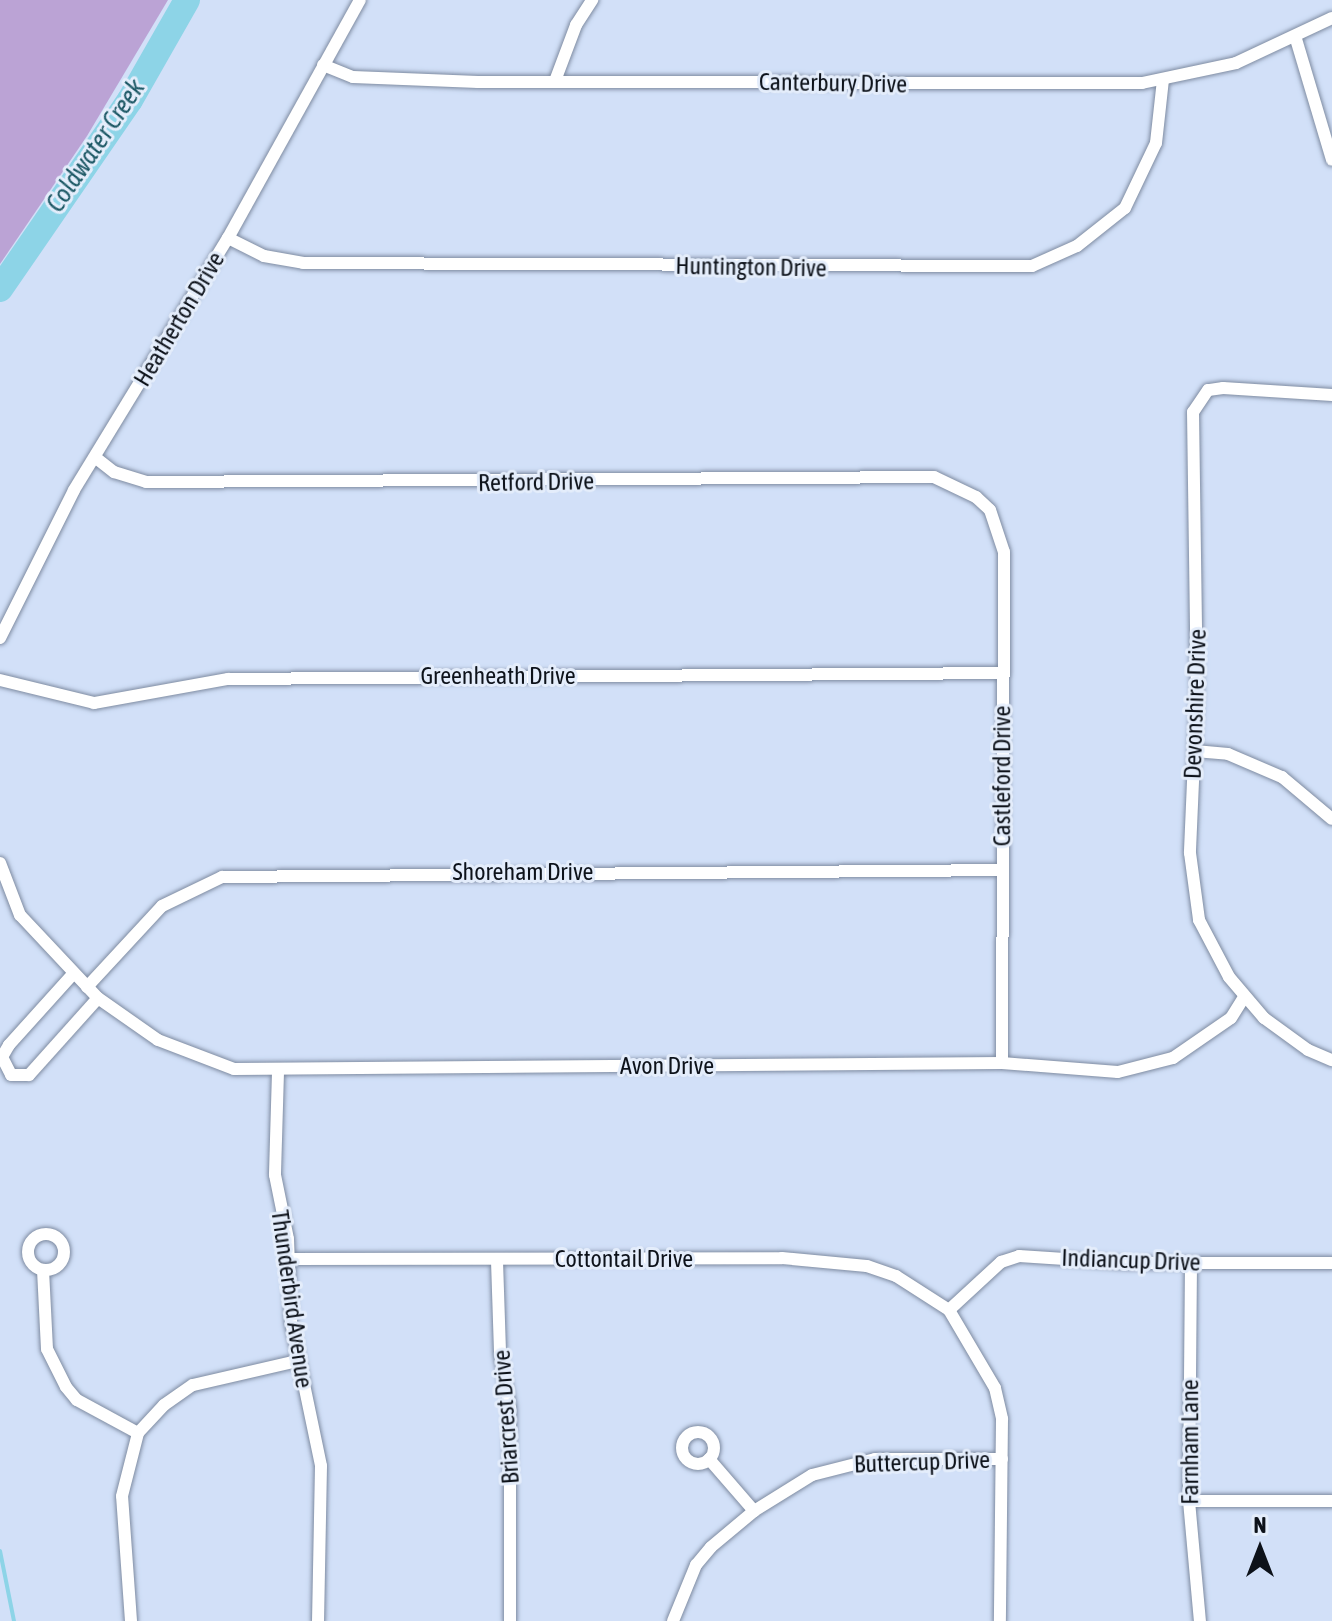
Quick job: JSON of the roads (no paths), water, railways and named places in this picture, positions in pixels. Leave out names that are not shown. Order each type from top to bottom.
[{"type":"street","name":"Heatherton Drive","points":[[0,638],[74,490],[228,238],[360,0]]},
{"type":"street","points":[[555,81],[571,36],[592,0]]},
{"type":"street","name":"Canterbury Drive","points":[[323,65],[353,77],[555,81],[1163,80],[1236,63],[1296,39],[1332,18]]},
{"type":"street","points":[[1296,39],[1332,160]]},
{"type":"street","name":"Huntington Drive","points":[[228,238],[264,256],[303,263],[1032,266],[1077,246],[1125,208],[1156,143],[1163,80]]},
{"type":"street","name":"Devonshire Drive","points":[[1332,395],[1223,388],[1199,399],[1191,427],[1195,751],[1190,884],[1208,940],[1244,997],[1289,1037],[1332,1060]]},
{"type":"street","name":"Retford Drive","points":[[96,458],[114,472],[146,482],[934,477],[976,497]]},
{"type":"street","name":"Castleford Drive","points":[[976,497],[990,510],[1004,552],[1002,1063]]},
{"type":"street","name":"Greenheath Drive","points":[[0,680],[94,703],[228,679],[1002,673]]},
{"type":"street","points":[[1195,751],[1228,754],[1282,777],[1332,819]]},
{"type":"street","points":[[0,863],[20,915],[87,987]]},
{"type":"street","name":"Shoreham Drive","points":[[87,987],[162,906],[222,877],[1001,870]]},
{"type":"street","points":[[73,974],[9,1045],[2,1057],[11,1075],[29,1075],[98,998]]},
{"type":"street","name":"Avon Drive","points":[[87,987],[131,1024],[187,1053],[234,1069],[278,1072],[1002,1063],[1091,1074],[1149,1067],[1212,1033],[1244,997]]},
{"type":"street","name":"Thunderbird Avenue","points":[[278,1072],[275,1175],[288,1259],[297,1361],[321,1466],[318,1621]]},
{"type":"street","name":"Indiancup Drive","points":[[949,1310],[1009,1258],[1332,1263]]},
{"type":"street","name":"Cottontail Drive","points":[[288,1259],[830,1260],[896,1276],[949,1310]]},
{"type":"street","name":"Briarcrest Drive","points":[[497,1261],[500,1353],[510,1408],[510,1621]]},
{"type":"street","name":"Farnham Lane","points":[[1191,1263],[1189,1501],[1200,1621]]},
{"type":"street","points":[[43,1270],[47,1349],[66,1387],[77,1400],[138,1433]]},
{"type":"street","points":[[949,1310],[995,1388],[1002,1419],[1000,1621]]},
{"type":"street","points":[[131,1621],[122,1496],[138,1433],[164,1405],[193,1385],[297,1361]]},
{"type":"street","points":[[709,1459],[754,1511]]},
{"type":"street","name":"Buttercup Drive","points":[[673,1621],[696,1565],[754,1511],[812,1475],[844,1464],[1002,1459]]},
{"type":"street","points":[[1189,1501],[1332,1501]]},
{"type":"waterway","name":"Coldwater Creek","points":[[0,289],[130,100],[187,0]]},
{"type":"waterway","points":[[0,1551],[14,1621]]}]
